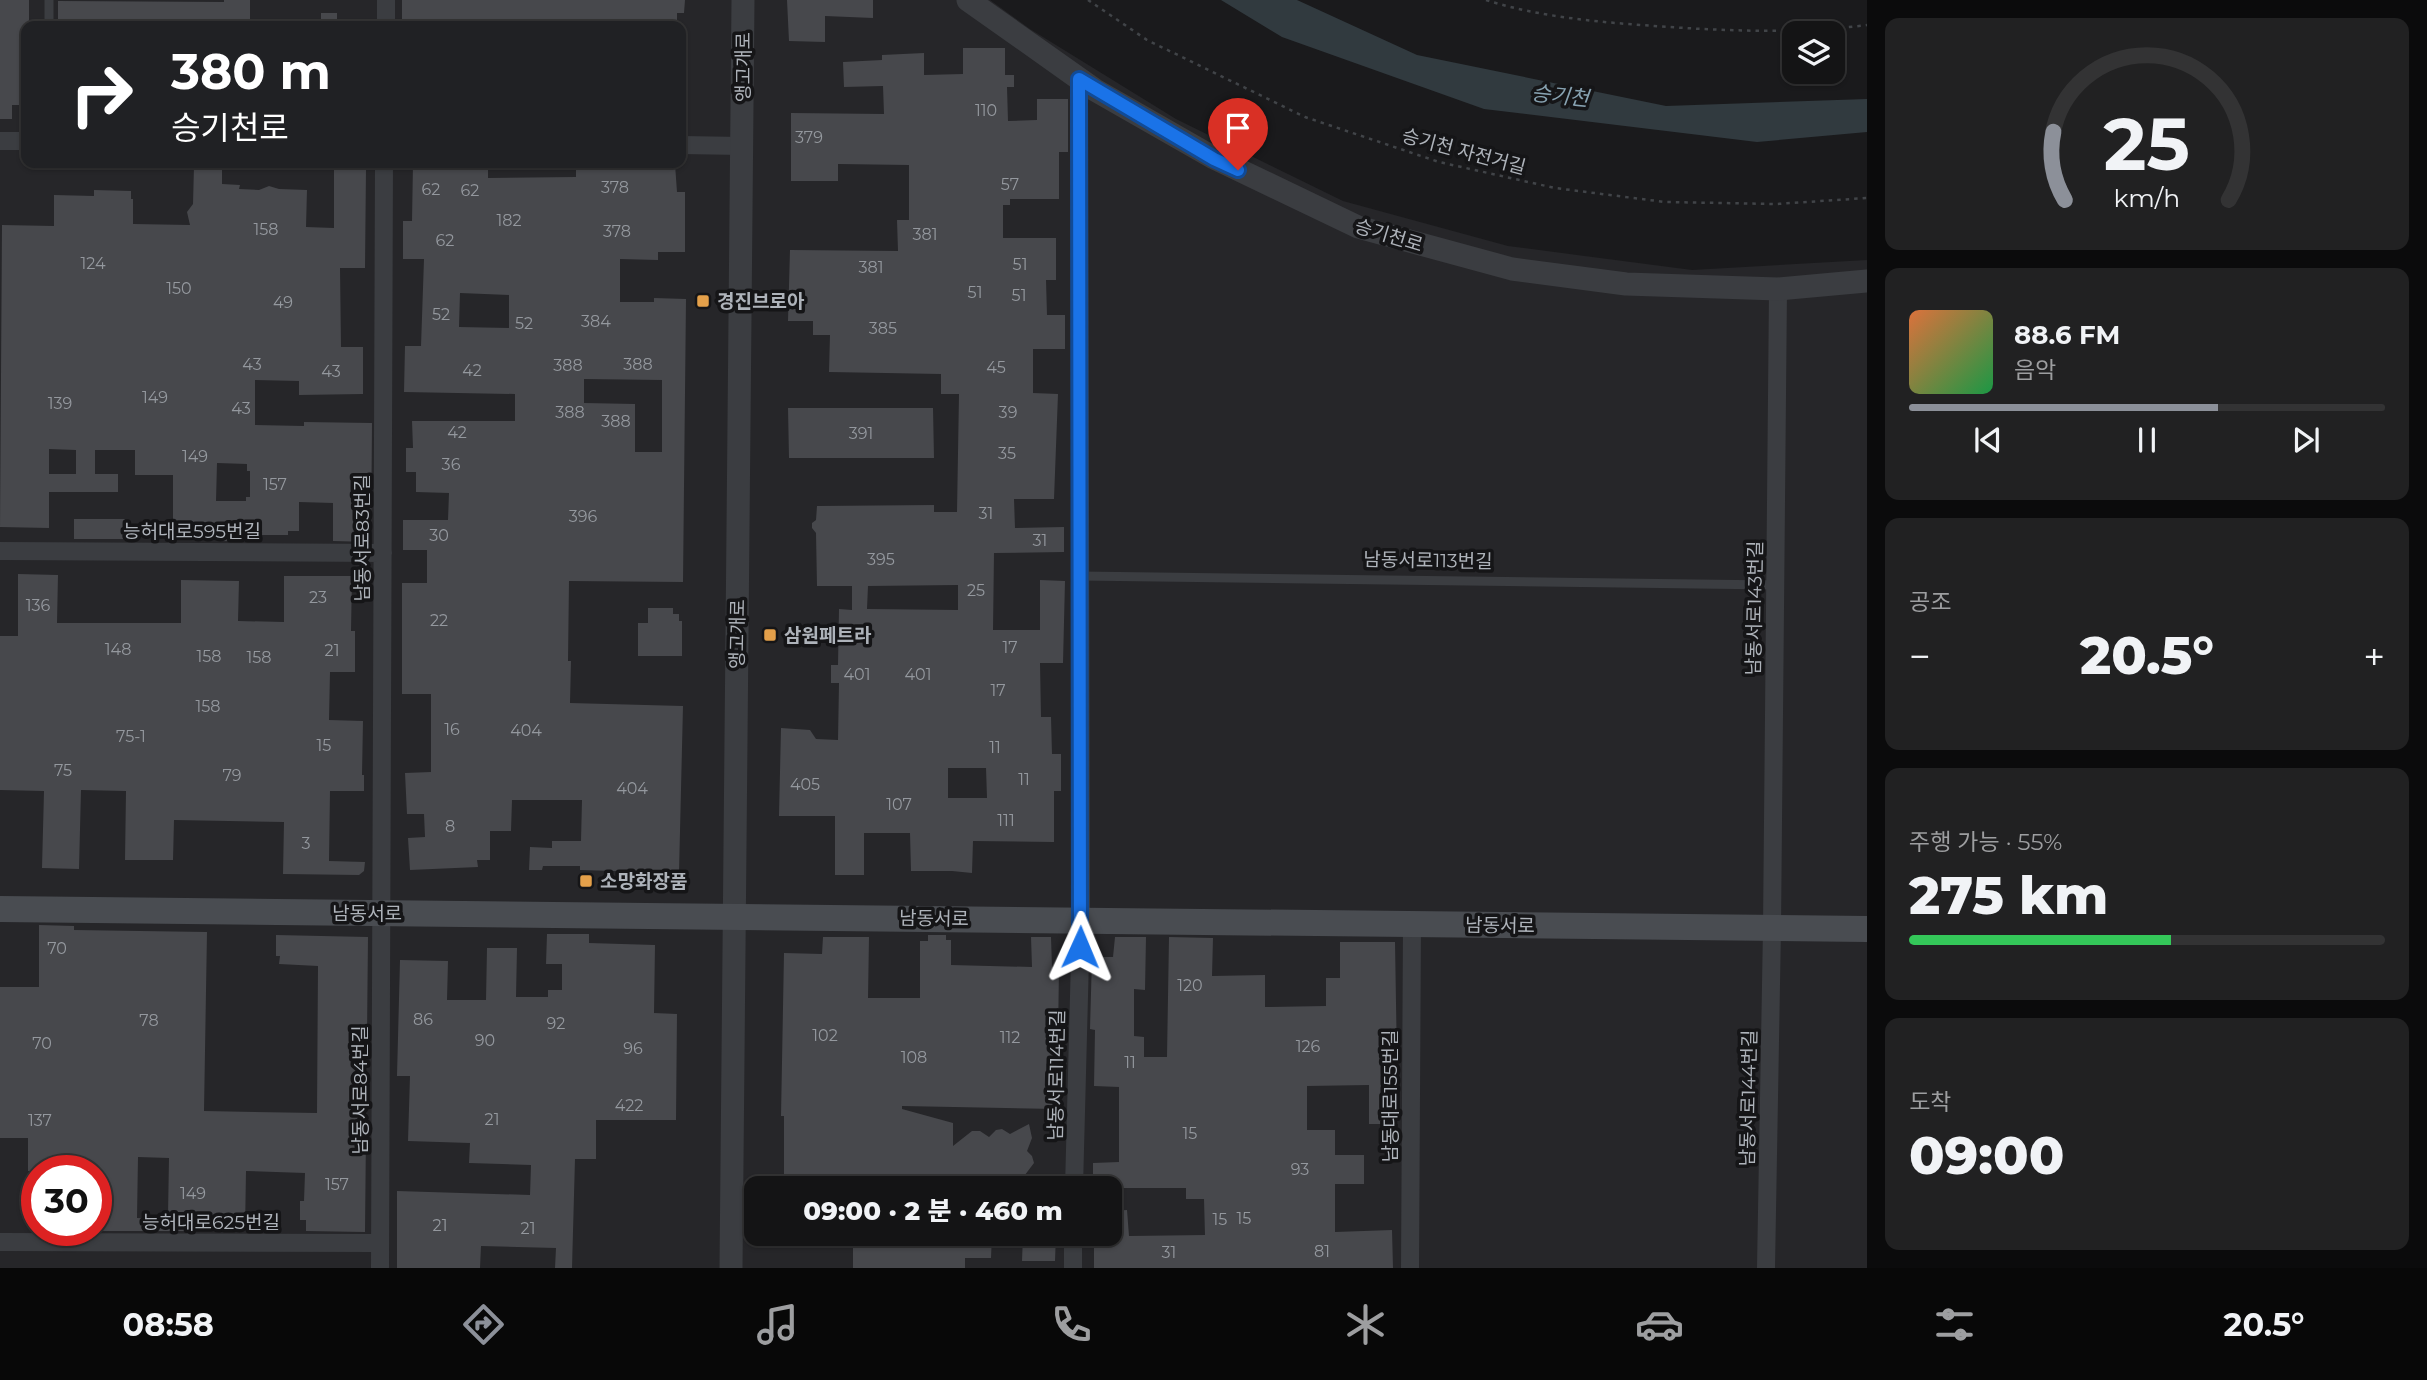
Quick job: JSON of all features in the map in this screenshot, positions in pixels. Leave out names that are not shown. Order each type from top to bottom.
[{"type":"main road","name":"남동서로","points":[[0,909],[1867,929]]},
{"type":"street","points":[[386,0],[386,21]]},
{"type":"street","name":"앵고개로","points":[[731,1268],[743,0]]},
{"type":"street","name":"승기천로","points":[[968,0],[1079,79],[1214,159],[1358,228],[1511,269],[1626,284],[1778,289],[1867,281]]},
{"type":"street","points":[[1079,79],[1081,920]]},
{"type":"street","points":[[0,141],[21,141]]},
{"type":"street","points":[[686,145],[743,146]]},
{"type":"street","name":"남동서로83번길","points":[[382,913],[384,168]]},
{"type":"street","name":"남동서로143번길","points":[[1772,928],[1778,289]]},
{"type":"street","name":"능허대로595번길","points":[[0,551],[383,553]]},
{"type":"street","name":"남동서로84번길","points":[[380,1268],[382,913]]},
{"type":"street","name":"남동서로114번길","points":[[1074,1176],[1081,920]]},
{"type":"street","name":"남동대로155번길","points":[[1410,1268],[1412,924]]},
{"type":"street","name":"남동서로144번길","points":[[1766,1268],[1772,928]]},
{"type":"street","name":"능허대로625번길","points":[[0,1242],[380,1243]]},
{"type":"street","points":[[1073,1246],[1073,1268]]},
{"type":"lane","points":[[49,0],[49,21]]},
{"type":"lane","name":"남동서로113번길","points":[[1080,576],[1775,585]]},
{"type":"path","name":"승기천 자전거길","points":[[1088,0],[1147,40],[1305,117],[1439,162],[1555,188],[1665,202],[1776,204],[1867,198]]},
{"type":"path","points":[[1486,0],[1579,19],[1731,31],[1820,31],[1867,25]]},
{"type":"shaded area","points":[[0,0],[990,0],[1030,29],[1176,119],[1343,201],[1508,246],[1692,270],[1867,260],[1867,1268],[0,1268]]},
{"type":"water","name":"승기천","points":[[1221,0],[1297,0],[1417,55],[1666,106],[1867,99],[1867,132],[1757,142],[1484,109],[1282,37]]},
{"type":"building","points":[[0,0],[29,0],[29,21],[21,21],[21,105],[12,105],[12,119],[0,119]]},
{"type":"building","points":[[250,0],[250,21],[58,21],[58,1]]},
{"type":"building","points":[[402,0],[685,0],[684,13],[677,13],[677,21],[402,21]]},
{"type":"building","points":[[787,0],[873,0],[873,18],[825,16],[825,42],[789,41]]},
{"type":"building","points":[[321,13],[337,13],[337,21],[321,21]]},
{"type":"building","points":[[963,48],[1005,48],[1005,75],[1014,75],[1014,87],[1007,87],[1008,121],[1037,120],[1037,99],[1068,99],[1068,152],[1059,152],[1059,199],[1010,199],[1010,205],[1003,205],[1003,238],[1056,238],[1056,280],[1046,280],[1047,315],[1065,315],[1065,349],[1033,349],[1033,393],[1058,394],[1054,499],[1014,499],[1015,528],[1064,527],[1064,552],[994,553],[993,630],[1040,630],[1040,580],[1065,581],[1063,663],[1040,663],[1041,717],[1051,717],[1052,754],[1061,754],[1061,791],[1054,791],[1054,842],[973,841],[972,873],[911,871],[910,833],[864,833],[864,875],[835,875],[835,816],[779,816],[781,728],[810,730],[816,739],[838,740],[839,683],[831,683],[831,665],[838,665],[839,609],[852,610],[852,586],[817,586],[816,533],[812,523],[816,520],[817,506],[934,505],[934,512],[957,512],[959,394],[941,394],[941,374],[829,372],[830,335],[813,335],[813,321],[788,321],[790,250],[898,251],[897,220],[909,220],[909,165],[838,164],[838,181],[791,181],[791,113],[884,114],[883,86],[844,87],[843,62],[882,60],[882,55],[924,53],[924,75],[963,74]],"holes":[[[958,585],[958,610],[867,609],[868,586]],[[948,768],[986,768],[987,798],[948,798]]]},
{"type":"building","points":[[194,168],[222,168],[222,184],[240,185],[239,189],[259,190],[269,186],[307,190],[306,227],[334,228],[334,169],[366,169],[365,268],[340,268],[341,347],[363,347],[363,394],[299,395],[299,381],[255,380],[255,425],[304,426],[304,422],[372,423],[371,542],[333,541],[333,503],[299,502],[299,531],[288,531],[288,535],[242,535],[239,541],[223,541],[223,528],[197,528],[197,541],[170,541],[170,530],[173,530],[173,475],[135,475],[135,450],[95,450],[95,474],[118,474],[118,492],[49,492],[49,528],[0,527],[2,225],[54,226],[54,195],[94,196],[94,190],[131,191],[133,224],[190,225],[187,212],[193,204]],"holes":[[[49,449],[76,450],[76,474],[49,474]],[[217,463],[247,464],[247,471],[250,471],[250,497],[246,497],[246,501],[216,501]]]},
{"type":"building","points":[[413,168],[488,168],[488,178],[576,177],[576,168],[675,168],[677,192],[685,192],[685,252],[658,252],[658,260],[620,259],[620,302],[654,302],[654,298],[686,299],[683,582],[569,581],[568,661],[571,661],[570,703],[683,706],[679,873],[580,870],[580,866],[543,866],[542,870],[529,870],[530,847],[552,848],[552,841],[581,841],[582,800],[512,800],[511,831],[490,831],[490,860],[477,860],[478,867],[410,870],[408,838],[425,837],[424,814],[407,814],[405,773],[431,772],[431,694],[402,694],[402,583],[427,583],[427,550],[403,550],[403,520],[448,520],[449,493],[416,492],[416,472],[406,472],[406,448],[413,448],[412,421],[515,421],[515,394],[404,392],[405,346],[421,346],[424,259],[403,259],[403,221],[412,221]],"holes":[[[460,293],[509,295],[509,328],[459,327]],[[584,379],[662,380],[662,452],[635,452],[635,404],[584,403]]]},
{"type":"building","points":[[788,408],[933,408],[934,458],[789,458]]},
{"type":"building","points":[[74,519],[125,519],[125,539],[74,539]]},
{"type":"building","points":[[18,574],[58,575],[57,623],[181,623],[181,580],[239,581],[238,621],[284,622],[284,576],[352,576],[351,631],[355,631],[355,672],[330,672],[329,720],[363,721],[364,791],[330,791],[329,861],[365,862],[364,871],[359,875],[283,874],[284,822],[174,820],[173,860],[125,860],[126,791],[81,790],[79,869],[42,868],[44,791],[0,790],[0,636],[18,636]]},
{"type":"building","points":[[648,608],[673,608],[673,614],[679,614],[679,621],[682,621],[682,656],[638,656],[638,623],[648,623]]},
{"type":"building","points":[[39,925],[74,926],[74,930],[207,932],[204,1111],[317,1113],[318,966],[279,964],[280,956],[276,956],[276,935],[368,937],[365,1232],[306,1231],[306,1220],[300,1220],[305,1173],[246,1171],[245,1231],[112,1231],[112,1155],[28,1155],[28,1138],[0,1138],[0,987],[39,987]],"holes":[[[138,1157],[169,1158],[168,1215],[163,1215],[163,1219],[137,1218]]]},
{"type":"building","points":[[547,934],[589,934],[589,943],[655,945],[654,1013],[677,1014],[676,1120],[596,1120],[596,1159],[575,1159],[572,1268],[555,1268],[556,1248],[481,1246],[480,1268],[397,1268],[397,1191],[530,1195],[531,1165],[469,1163],[470,1143],[408,1141],[410,1076],[397,1076],[400,960],[448,961],[447,1000],[486,1000],[487,948],[517,948],[516,997],[548,997],[548,990],[562,990],[562,964],[546,964]]},
{"type":"building","points":[[928,935],[946,935],[946,940],[951,940],[951,965],[1032,967],[1031,937],[1051,937],[1052,967],[1059,967],[1057,1109],[902,1106],[902,1109],[953,1123],[953,1146],[972,1131],[980,1131],[989,1137],[996,1130],[1002,1129],[1010,1134],[1029,1124],[1032,1138],[1027,1151],[1034,1163],[1024,1176],[784,1176],[784,1116],[781,1116],[784,953],[822,954],[823,937],[869,937],[868,998],[920,998],[920,941],[928,941]]},
{"type":"building","points":[[1115,937],[1146,937],[1145,990],[1134,989],[1134,1036],[1144,1037],[1144,1057],[1167,1057],[1169,937],[1213,938],[1212,976],[1265,975],[1265,1007],[1326,1006],[1326,978],[1340,978],[1340,942],[1395,942],[1398,1124],[1369,1124],[1369,1085],[1307,1086],[1307,1130],[1335,1130],[1335,1155],[1364,1155],[1364,1184],[1335,1184],[1335,1232],[1392,1230],[1393,1268],[1094,1268],[1094,1246],[1122,1246],[1122,1210],[1127,1210],[1129,1236],[1205,1235],[1204,1199],[1186,1199],[1186,1188],[1122,1188],[1122,1176],[1093,1176],[1093,1163],[1119,1162],[1119,1087],[1094,1086],[1095,1030],[1090,1029],[1092,957],[1113,957]]},
{"type":"building","points":[[853,1246],[992,1246],[991,1258],[965,1258],[965,1268],[853,1268]]},
{"type":"building","points":[[1023,1246],[1056,1246],[1055,1261],[1022,1261]]},
{"type":"place","name":"경진브로아","points":[[703,301]]},
{"type":"place","name":"삼원페트라","points":[[770,635]]},
{"type":"place","name":"소망화장품","points":[[586,881]]},
{"type":"route","points":[[1080,947],[1079,79],[1214,159],[1238,170]]}]
